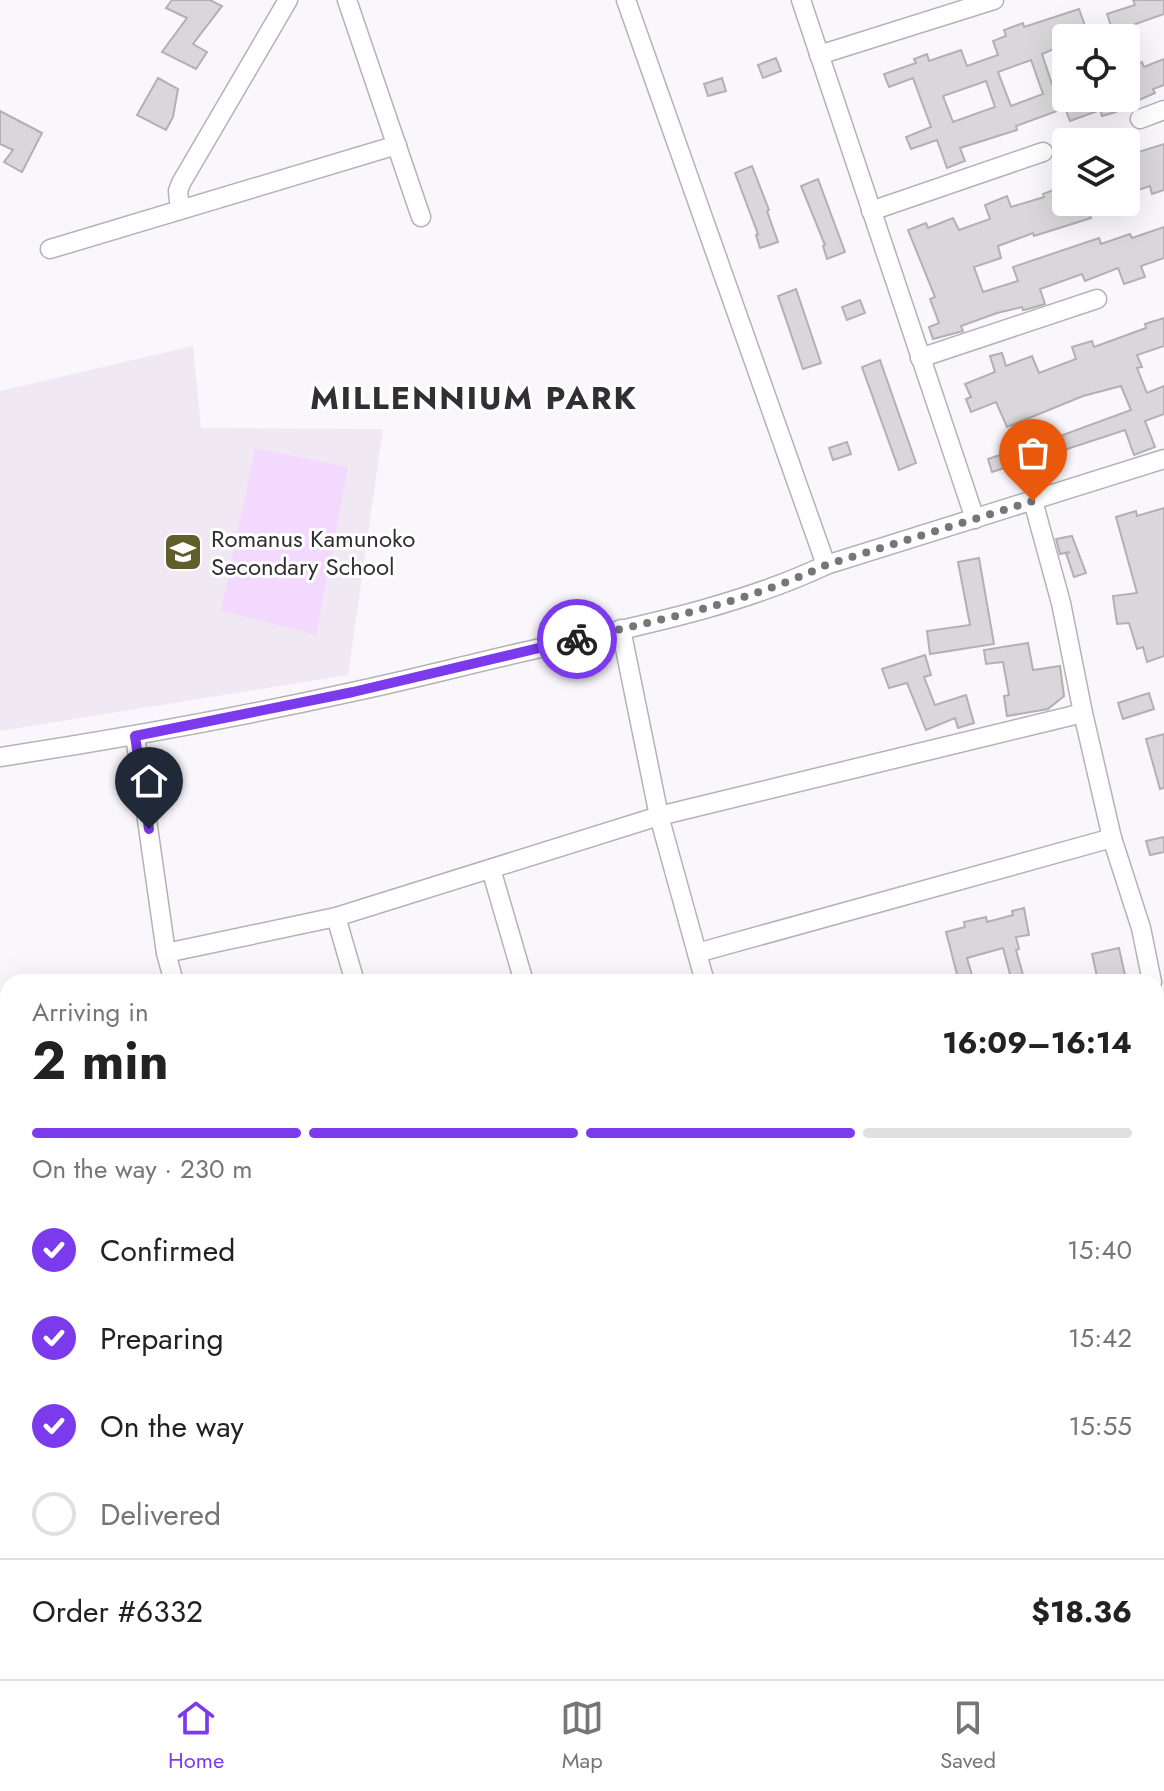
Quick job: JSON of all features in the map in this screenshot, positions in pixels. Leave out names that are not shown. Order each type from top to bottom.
[{"type":"street","points":[[180,210],[178,191],[181,183],[288,0]]},
{"type":"street","points":[[347,0],[421,217]]},
{"type":"street","points":[[626,0],[826,565]]},
{"type":"street","points":[[801,0],[975,519]]},
{"type":"street","points":[[819,55],[994,0]]},
{"type":"street","points":[[1140,119],[1164,110]]},
{"type":"street","points":[[50,249],[397,145]]},
{"type":"street","points":[[871,211],[1043,152]]},
{"type":"street","points":[[920,358],[1097,299]]},
{"type":"street","points":[[0,757],[135,736],[353,692],[621,629],[725,602],[799,578],[826,565],[1164,459]]},
{"type":"street","points":[[1033,501],[1058,589],[1112,838],[1141,928],[1150,974]]},
{"type":"street","points":[[621,629],[659,816],[703,974]]},
{"type":"street","points":[[166,953],[336,917],[659,816],[1083,713]]},
{"type":"street","points":[[135,736],[166,953],[172,974]]},
{"type":"street","points":[[697,953],[1112,838]]},
{"type":"street","points":[[491,869],[522,974]]},
{"type":"street","points":[[336,917],[353,974]]},
{"type":"shaded area","name":"Romanus Kamunoko Secondary School","points":[[193,346],[201,428],[383,429],[348,675],[0,731],[0,391]]},
{"type":"shaded area","points":[[255,448],[348,467],[316,635],[221,611]]},
{"type":"building","points":[[172,0],[210,0],[222,6],[193,44],[207,52],[196,69],[162,52],[187,18],[166,8]]},
{"type":"building","points":[[1133,0],[1164,0],[1164,14],[1136,24],[1110,24],[1107,14],[1135,5]]},
{"type":"building","points":[[1079,9],[1084,24],[1052,24],[1052,50],[1042,54],[1052,84],[1054,112],[1016,126],[1017,130],[960,148],[965,161],[947,168],[937,140],[911,149],[906,137],[931,127],[913,78],[889,87],[884,74],[916,63],[914,59],[927,54],[929,61],[961,50],[967,66],[998,55],[993,41],[1006,36],[1004,30],[1023,23],[1024,27]],"holes":[[[1031,60],[1043,94],[1011,106],[998,72]],[[986,81],[995,107],[953,122],[943,96]]]},
{"type":"building","points":[[776,58],[781,71],[763,78],[758,65]]},
{"type":"building","points":[[1164,59],[1164,85],[1153,89],[1155,93],[1140,100],[1140,63],[1144,67]]},
{"type":"building","points":[[158,78],[178,89],[173,117],[166,130],[137,115]]},
{"type":"building","points":[[722,78],[726,91],[708,96],[704,84]]},
{"type":"building","points":[[0,111],[42,133],[22,172],[4,162],[13,150],[0,144]]},
{"type":"building","points":[[1067,112],[1095,112],[1070,121]]},
{"type":"building","points":[[1164,144],[1164,190],[1152,194],[1150,186],[1140,189],[1140,152]]},
{"type":"building","points":[[752,166],[778,242],[760,248],[758,234],[735,173]]},
{"type":"building","points":[[818,179],[845,252],[827,259],[825,245],[801,186]]},
{"type":"building","points":[[1052,190],[1052,216],[1091,218],[998,246],[1001,258],[974,267],[983,292],[1018,281],[1013,267],[1099,238],[1101,244],[1164,227],[1164,258],[1141,266],[1145,277],[1124,284],[1118,268],[1085,281],[1082,274],[1040,289],[1045,304],[997,313],[961,326],[963,331],[933,339],[929,327],[939,323],[930,299],[935,297],[908,230],[926,223],[928,228],[953,218],[959,230],[990,219],[985,205],[1007,196],[1011,207],[1044,197],[1043,194]]},
{"type":"building","points":[[796,289],[821,363],[803,369],[778,296]]},
{"type":"building","points":[[860,300],[865,313],[847,320],[842,307]]},
{"type":"building","points":[[1164,318],[1164,346],[1137,355],[1142,367],[1137,368],[1147,393],[1164,386],[1164,414],[1145,421],[1155,447],[1134,455],[1125,430],[1046,456],[1041,443],[1131,410],[1121,386],[1083,396],[1007,427],[996,402],[971,412],[966,399],[971,397],[965,384],[995,372],[990,356],[1002,353],[1006,366],[1032,356],[1039,373],[1076,359],[1072,347],[1092,341],[1094,347]]},
{"type":"building","points":[[880,360],[916,463],[899,470],[862,367]]},
{"type":"building","points":[[847,442],[851,454],[833,460],[829,448]]},
{"type":"building","points":[[1028,446],[1033,459],[992,472],[988,459]]},
{"type":"building","points":[[1164,508],[1164,656],[1147,662],[1143,647],[1137,649],[1129,623],[1117,624],[1113,596],[1137,593],[1116,517],[1136,511],[1137,516]]},
{"type":"building","points":[[1072,536],[1086,573],[1074,577],[1066,553],[1070,552],[1060,554],[1056,539]]},
{"type":"building","points":[[979,558],[994,644],[930,654],[927,631],[970,625],[958,562]]},
{"type":"building","points":[[1028,643],[1033,670],[1060,666],[1064,696],[1048,709],[1007,716],[1004,696],[1009,695],[1003,662],[986,664],[984,650]]},
{"type":"building","points":[[925,655],[931,675],[924,677],[935,705],[966,695],[974,723],[958,728],[955,718],[926,730],[907,683],[889,688],[882,669]]},
{"type":"building","points":[[1149,693],[1154,709],[1123,719],[1118,703]]},
{"type":"building","points":[[1164,734],[1164,788],[1160,789],[1146,739]]},
{"type":"building","points":[[1164,837],[1164,852],[1150,855],[1146,841]]},
{"type":"building","points":[[1024,908],[1029,935],[1016,937],[1023,974],[1010,974],[1003,948],[967,958],[972,974],[957,974],[946,932],[965,927],[964,922],[986,917],[987,922],[1013,915],[1012,911]]},
{"type":"building","points":[[1119,948],[1125,974],[1096,974],[1092,954]]},
{"type":"way so far","points":[[577,639],[725,602],[799,578],[826,565],[1033,501]]},
{"type":"place","name":"Romanus Kamunoko Secondary School","points":[[183,552]]},
{"type":"district","name":"MILLENNIUM PARK","points":[[474,398]]},
{"type":"route","points":[[149,829],[135,736],[353,692],[577,639]]}]
